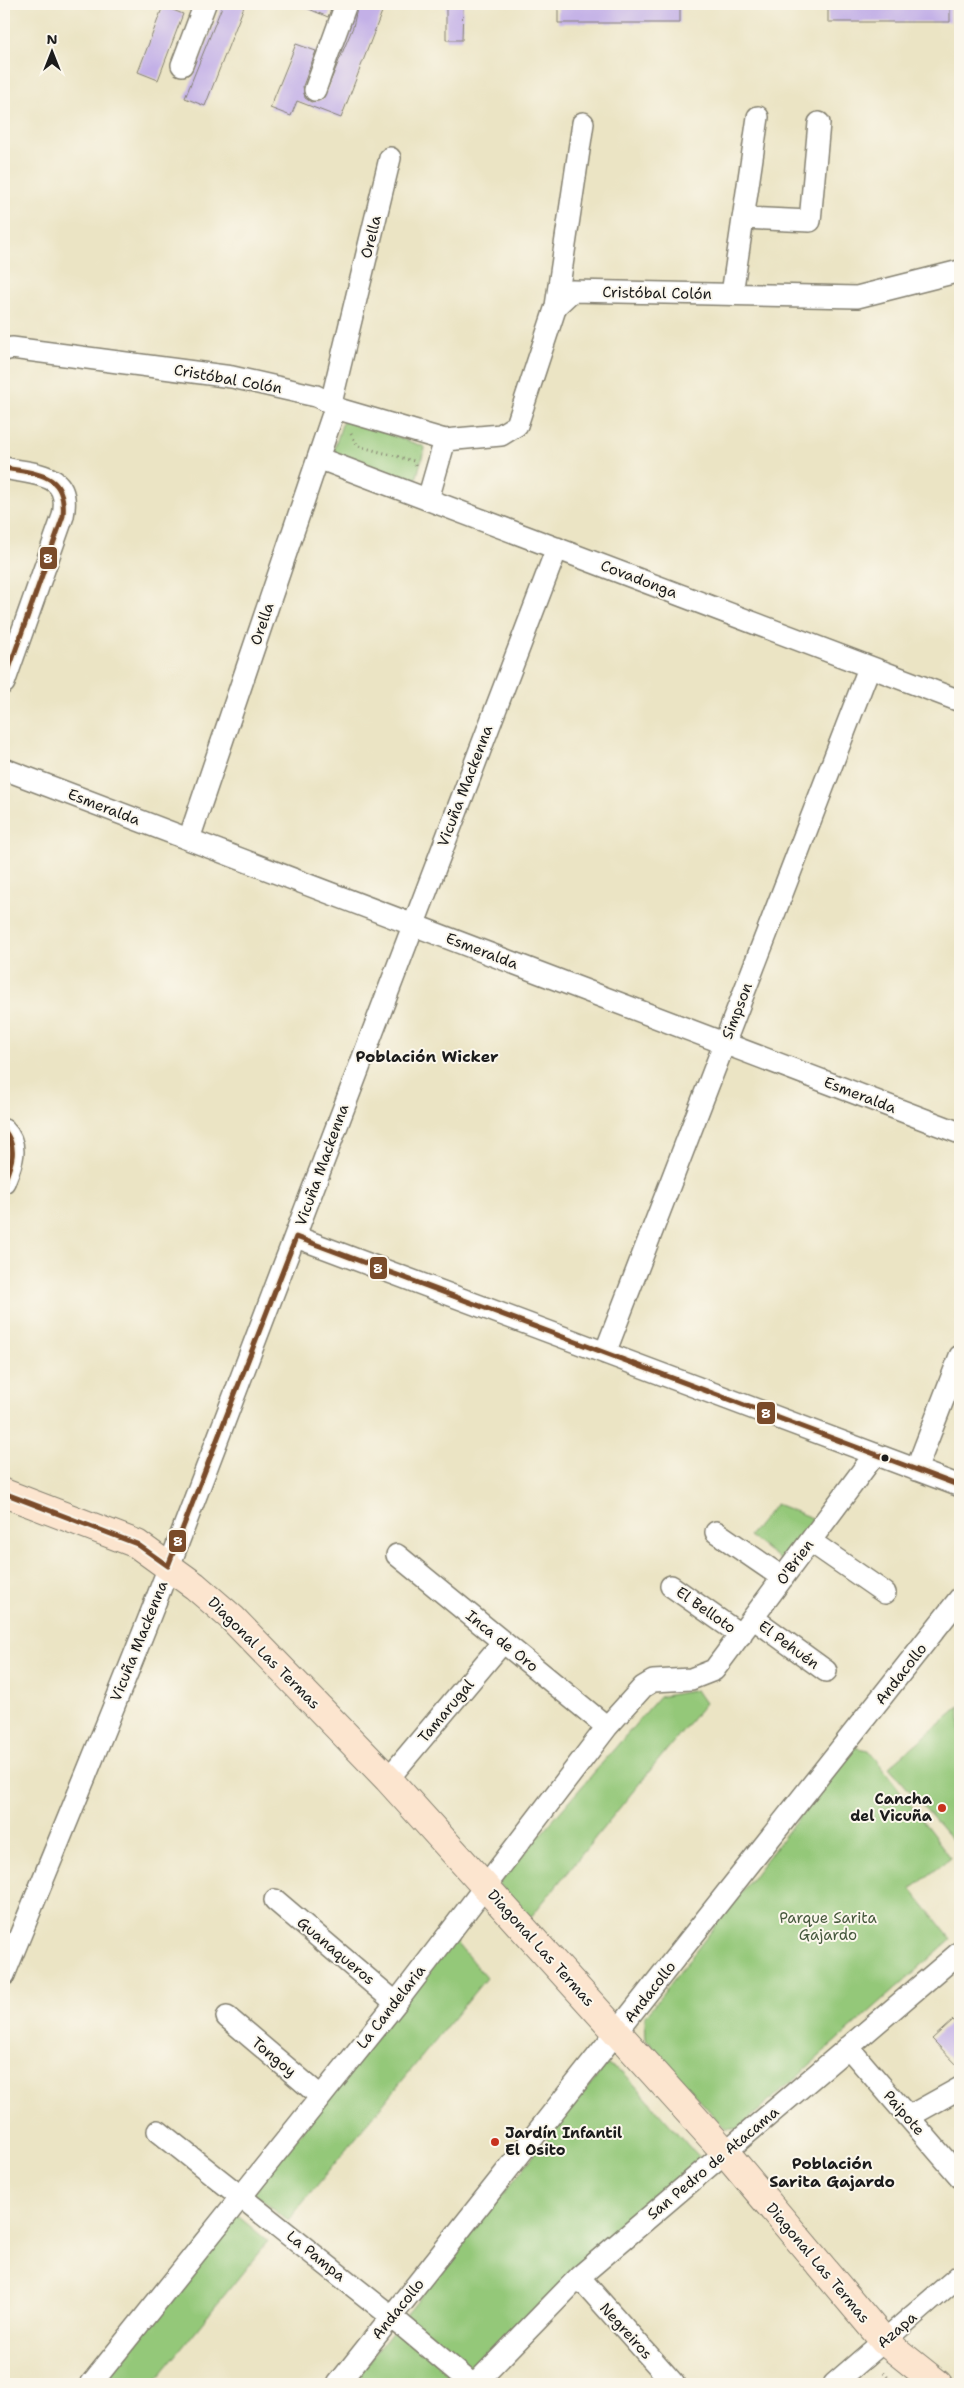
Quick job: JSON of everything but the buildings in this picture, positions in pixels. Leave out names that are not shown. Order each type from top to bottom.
[{"type":"main road","name":"Diagonal Las Termas","points":[[4,1493],[137,1544],[168,1566],[232,1618],[388,1779],[726,2153],[888,2345],[909,2384]]},
{"type":"main road","name":"Diagonal Las Termas","points":[[888,2345],[918,2366],[938,2384]]},
{"type":"street","points":[[182,65],[205,4]]},
{"type":"street","points":[[314,90],[346,4]]},
{"type":"street","points":[[732,294],[758,116]]},
{"type":"street","points":[[556,306],[583,123]]},
{"type":"street","points":[[743,218],[810,221],[819,123]]},
{"type":"street","name":"Orella","points":[[189,840],[318,458],[333,405],[390,158]]},
{"type":"street","name":"Cristóbal Colón","points":[[4,350],[12,348],[232,377],[316,396],[333,405],[445,440],[501,435],[517,425],[556,306],[572,291],[857,297],[952,271],[960,271]]},
{"type":"street","points":[[428,499],[445,440]]},
{"type":"street","name":"Covadonga","points":[[318,458],[960,701]]},
{"type":"street","points":[[4,468],[53,480],[62,488],[66,497],[63,516],[4,683]]},
{"type":"street","name":"Vicuña Mackenna","points":[[4,1975],[168,1566],[558,548]]},
{"type":"street","name":"Simpson","points":[[605,1353],[869,668]]},
{"type":"street","name":"Esmeralda","points":[[4,769],[960,1133]]},
{"type":"street","points":[[4,1130],[12,1142],[13,1156],[4,1182]]},
{"type":"street","points":[[296,1236],[960,1486]]},
{"type":"street","points":[[916,1470],[960,1356]]},
{"type":"street","name":"O'Brien","points":[[714,1670],[875,1454]]},
{"type":"street","points":[[716,1532],[783,1578]]},
{"type":"street","points":[[810,1541],[885,1593]]},
{"type":"street","name":"Inca de Oro","points":[[397,1555],[607,1727]]},
{"type":"street","name":"El Belloto","points":[[671,1586],[747,1627]]},
{"type":"street","name":"Andacollo","points":[[338,2384],[618,2033],[960,1598]]},
{"type":"street","name":"El Pehuén","points":[[747,1627],[826,1671]]},
{"type":"street","name":"Tamarugal","points":[[388,1779],[503,1642]]},
{"type":"street","name":"La Candelaria","points":[[91,2384],[396,2003],[607,1727],[642,1687],[653,1681],[691,1679],[714,1670]]},
{"type":"street","name":"Guanaqueros","points":[[275,1900],[396,2003]]},
{"type":"street","name":"San Pedro de Atacama","points":[[473,2384],[579,2277],[960,1952]]},
{"type":"street","name":"Tongoy","points":[[227,2017],[320,2096]]},
{"type":"street","name":"Paipote","points":[[848,2048],[960,2177]]},
{"type":"street","points":[[908,2117],[960,2088]]},
{"type":"street","name":"La Pampa","points":[[158,2131],[392,2316],[473,2384]]},
{"type":"street","name":"Azapa","points":[[834,2384],[888,2345],[960,2275]]},
{"type":"street","name":"Negreiros","points":[[579,2277],[674,2384]]},
{"type":"path","points":[[333,405],[358,446],[414,461],[428,499]]},
{"type":"green space","points":[[344,418],[425,447],[416,480],[332,456]]},
{"type":"green space","points":[[776,1504],[817,1520],[783,1562],[749,1536]]},
{"type":"green space","points":[[696,1690],[705,1703],[530,1918],[498,1884],[659,1697]]},
{"type":"green space","name":"Cancha del Vicuña","points":[[960,1706],[960,1849],[889,1767]]},
{"type":"green space","name":"Parque Sarita Gajardo","points":[[853,1747],[869,1750],[951,1858],[911,1889],[951,1939],[738,2129],[725,2129],[646,2039],[645,2017]]},
{"type":"green space","points":[[454,1939],[486,1978],[288,2221],[253,2193]]},
{"type":"green space","points":[[607,2064],[624,2073],[702,2161],[467,2384],[351,2384]]},
{"type":"green space","points":[[228,2208],[268,2241],[153,2384],[87,2384]]},
{"type":"transit line","name":"8","points":[[4,468],[39,474],[48,478],[55,483],[60,491],[63,502],[63,516],[4,683]]},
{"type":"transit line","name":"8","points":[[4,1130],[12,1149],[11,1162],[4,1182]]},
{"type":"transit line","name":"8","points":[[4,1493],[137,1544],[168,1566],[296,1237],[960,1486]]},
{"type":"place","name":"Cancha del Vicuña","points":[[942,1808]]},
{"type":"place","name":"Jardín Infantil El Osito","points":[[495,2142]]},
{"type":"district","name":"Población Wicker","points":[[427,1056]]},
{"type":"district","name":"Población Sarita Gajardo","points":[[832,2172]]}]
